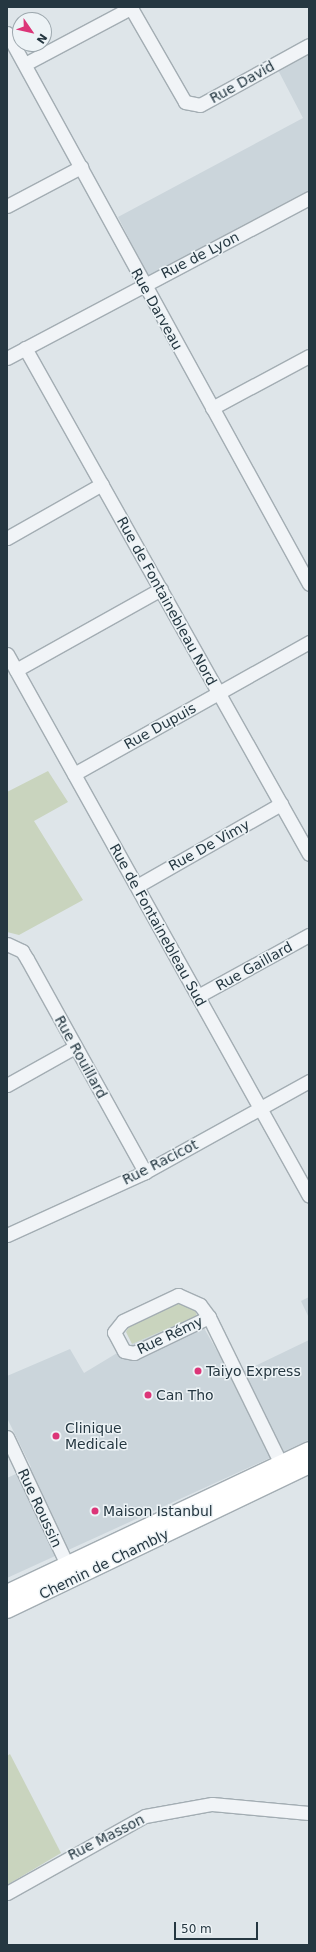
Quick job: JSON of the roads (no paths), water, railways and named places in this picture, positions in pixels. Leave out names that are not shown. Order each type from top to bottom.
[{"type":"main road","name":"Chemin de Chambly","points":[[7,1610],[74,1578],[284,1470],[309,1450]]},
{"type":"main road","name":"Chemin de Chambly","points":[[7,1593],[66,1564],[284,1470],[309,1465]]},
{"type":"street","name":"Rue David","points":[[131,7],[185,102],[200,105],[309,45]]},
{"type":"street","points":[[25,64],[131,7]]},
{"type":"street","name":"Rue Darveau","points":[[7,32],[143,284],[309,584]]},
{"type":"street","points":[[7,206],[81,167]]},
{"type":"street","name":"Rue de Lyon","points":[[7,358],[143,284],[309,198]]},
{"type":"street","name":"Rue de Fontainebleau Nord","points":[[25,348],[309,854]]},
{"type":"street","points":[[212,408],[309,356]]},
{"type":"street","points":[[7,538],[102,484]]},
{"type":"street","points":[[16,670],[161,589]]},
{"type":"street","name":"Rue Dupuis","points":[[74,774],[309,642]]},
{"type":"street","name":"Rue de Fontainebleau Sud","points":[[7,654],[309,1196]]},
{"type":"street","name":"Rue De Vimy","points":[[137,886],[281,804]]},
{"type":"street","name":"Rue Gaillard","points":[[198,996],[309,935]]},
{"type":"street","name":"Rue Rouillard","points":[[11,945],[27,959],[145,1172]]},
{"type":"street","points":[[7,1085],[75,1048]]},
{"type":"street","name":"Rue Racicot","points":[[7,1235],[145,1172],[309,1081]]},
{"type":"street","name":"Rue Rémy","points":[[209,1317],[134,1353],[124,1351],[114,1332],[123,1322],[178,1295],[190,1298],[209,1317],[284,1470]]},
{"type":"street","name":"Rue Roussin","points":[[7,1437],[66,1564],[74,1578]]},
{"type":"street","name":"Rue Masson","points":[[7,1893],[145,1816],[212,1804],[309,1813]]},
{"type":"place","name":"Taiyo Express","points":[[198,1371]]},
{"type":"place","name":"Can Tho","points":[[148,1395]]},
{"type":"place","name":"Clinique Medicale","points":[[56,1436]]},
{"type":"place","name":"Maison Istanbul","points":[[95,1511]]}]
